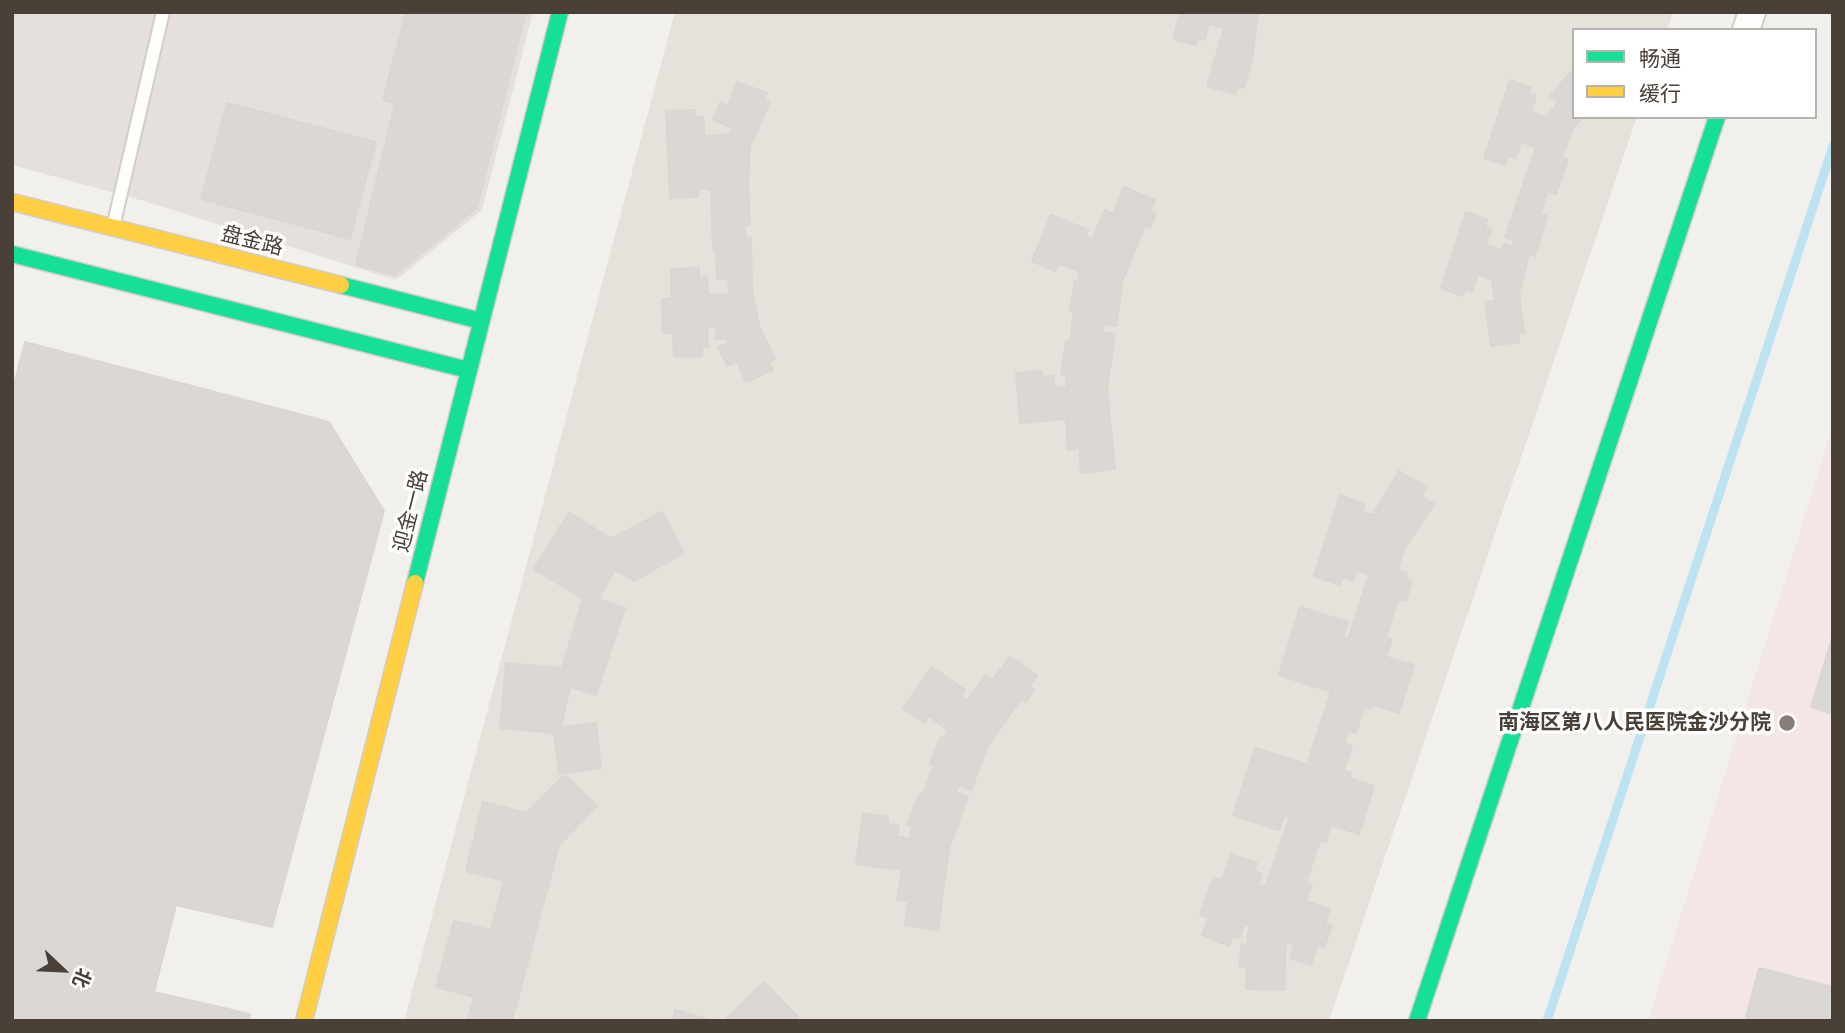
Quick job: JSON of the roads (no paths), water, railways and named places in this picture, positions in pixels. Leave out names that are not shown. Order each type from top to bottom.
[{"type":"street","name":"迎金一路","points":[[304,1021],[559,12]]},
{"type":"street","points":[[1417,1021],[1716,119]]},
{"type":"street","name":"盘金路","points":[[12,202],[481,321]]},
{"type":"street","points":[[12,254],[468,370]]},
{"type":"lane","points":[[113,227],[163,12]]},
{"type":"waterway","points":[[1547,1021],[1833,146]]},
{"type":"place","name":"南海区第八人民医院金沙分院","points":[[1787,723]]}]
